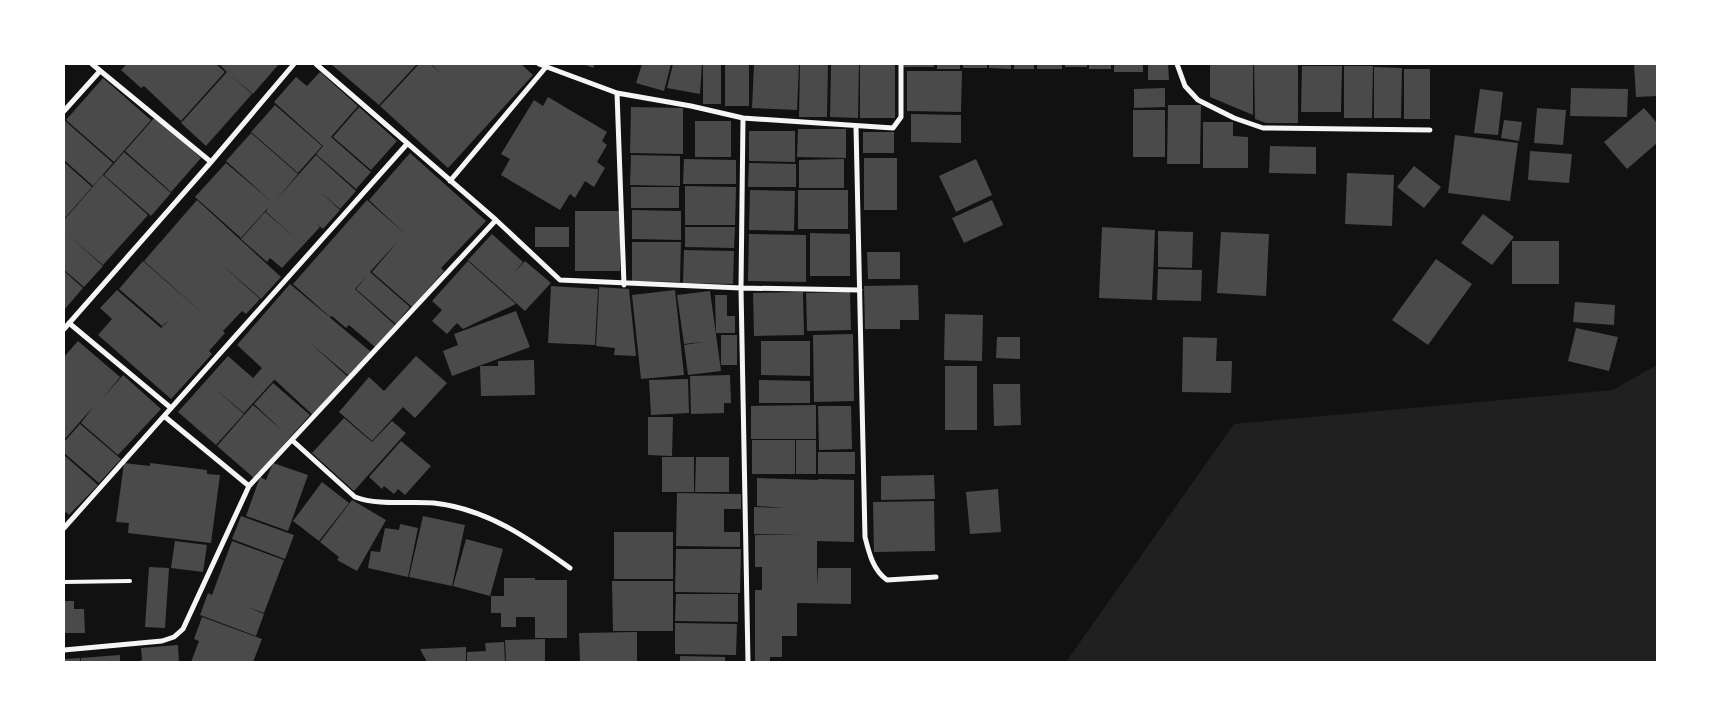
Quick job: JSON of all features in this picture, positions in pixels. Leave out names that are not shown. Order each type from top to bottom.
[{"type":"street","points":[[92,64],[211,162]]},
{"type":"street","points":[[64,329],[211,162],[294,64]]},
{"type":"street","points":[[316,64],[496,220],[560,280],[741,288],[860,290]]},
{"type":"street","points":[[539,64],[617,93],[743,118],[893,128],[901,117],[901,64]]},
{"type":"street","points":[[1177,64],[1185,86],[1198,100],[1234,118],[1263,128],[1430,130]]},
{"type":"street","points":[[450,180],[546,67]]},
{"type":"street","points":[[64,111],[100,70]]},
{"type":"street","points":[[617,93],[624,284]]},
{"type":"street","points":[[743,118],[741,288],[748,662]]},
{"type":"street","points":[[856,127],[865,537],[871,559],[880,575],[887,580],[936,577]]},
{"type":"street","points":[[64,528],[407,144]]},
{"type":"street","points":[[64,650],[162,641],[174,637],[183,629],[249,486],[293,441],[496,220]]},
{"type":"street","points":[[69,323],[171,408]]},
{"type":"street","points":[[164,416],[249,486]]},
{"type":"street","points":[[293,441],[355,497],[368,502],[411,501],[440,504],[484,516],[521,533],[570,568]]},
{"type":"lane","points":[[64,582],[130,581]]},
{"type":"shaded area","points":[[1657,365],[1657,662],[1066,662],[1234,424],[1613,390]]},
{"type":"building","points":[[127,64],[216,64],[225,72],[181,121],[144,86],[141,88],[121,70]]},
{"type":"building","points":[[219,64],[279,64],[253,94],[229,74],[252,94],[206,146],[181,123],[227,72]]},
{"type":"building","points":[[331,64],[417,64],[379,105]]},
{"type":"building","points":[[419,64],[430,64],[442,74],[431,64],[521,64],[533,75],[448,168],[380,106]]},
{"type":"building","points":[[583,64],[595,64],[593,68]]},
{"type":"building","points":[[642,64],[671,64],[664,91],[636,83]]},
{"type":"building","points":[[673,64],[702,64],[700,94],[667,88]]},
{"type":"building","points":[[703,64],[721,64],[721,104],[703,104]]},
{"type":"building","points":[[725,64],[749,64],[749,106],[725,106]]},
{"type":"building","points":[[754,64],[799,64],[797,110],[752,108]]},
{"type":"building","points":[[800,64],[828,64],[827,117],[799,117]]},
{"type":"building","points":[[903,64],[934,64],[934,67],[903,67]]},
{"type":"building","points":[[937,64],[960,64],[960,69],[937,69]]},
{"type":"building","points":[[963,64],[987,64],[987,68],[963,68]]},
{"type":"building","points":[[989,64],[1011,64],[1011,69],[989,68]]},
{"type":"building","points":[[1014,64],[1034,64],[1034,69],[1014,69]]},
{"type":"building","points":[[1037,64],[1062,64],[1062,69],[1037,69]]},
{"type":"building","points":[[1065,64],[1087,64],[1087,67],[1065,67]]},
{"type":"building","points":[[1089,64],[1111,64],[1111,69],[1089,69]]},
{"type":"building","points":[[1114,64],[1143,64],[1143,72],[1114,72]]},
{"type":"building","points":[[1148,64],[1168,64],[1169,80],[1148,80]]},
{"type":"building","points":[[1634,64],[1657,64],[1657,96],[1636,97]]},
{"type":"building","points":[[831,65],[859,65],[858,118],[830,117]]},
{"type":"building","points":[[860,65],[895,65],[895,118],[860,118]]},
{"type":"building","points":[[1210,65],[1253,65],[1253,115],[1210,97]]},
{"type":"building","points":[[1254,65],[1298,65],[1298,123],[1266,123],[1255,119]]},
{"type":"building","points":[[1302,66],[1342,66],[1341,112],[1301,112]]},
{"type":"building","points":[[1344,66],[1373,66],[1372,118],[1344,118]]},
{"type":"building","points":[[1374,67],[1402,68],[1401,118],[1374,118]]},
{"type":"building","points":[[1404,69],[1430,69],[1430,119],[1404,119]]},
{"type":"building","points":[[907,71],[962,71],[961,112],[907,111]]},
{"type":"building","points":[[320,72],[358,106],[331,137],[371,172],[356,189],[316,154],[325,144],[323,146],[274,102],[296,77],[307,86]]},
{"type":"building","points":[[103,78],[151,120],[114,162],[66,120]]},
{"type":"building","points":[[1165,88],[1165,107],[1134,108],[1134,89]]},
{"type":"building","points":[[1571,88],[1628,89],[1627,117],[1570,116]]},
{"type":"building","points":[[1480,89],[1503,92],[1498,135],[1474,133]]},
{"type":"building","points":[[548,97],[607,132],[602,141],[607,145],[597,162],[605,168],[594,187],[585,181],[575,198],[570,194],[560,210],[501,175],[510,159],[501,154],[534,100],[543,106]]},
{"type":"building","points":[[275,105],[322,146],[298,173],[251,132]]},
{"type":"building","points":[[1168,105],[1201,105],[1200,164],[1167,164]]},
{"type":"building","points":[[359,107],[397,141],[371,170],[333,137]]},
{"type":"building","points":[[631,107],[683,108],[683,154],[630,153]]},
{"type":"building","points":[[1537,108],[1566,110],[1563,145],[1534,143]]},
{"type":"building","points":[[1644,108],[1657,123],[1657,143],[1627,169],[1604,142]]},
{"type":"building","points":[[1133,110],[1165,110],[1165,157],[1133,157]]},
{"type":"building","points":[[911,114],[961,115],[961,143],[911,142]]},
{"type":"building","points":[[155,117],[201,158],[171,192],[125,151]]},
{"type":"building","points":[[64,120],[113,163],[93,186],[64,160]]},
{"type":"building","points":[[1504,120],[1522,122],[1519,141],[1501,138]]},
{"type":"building","points":[[695,121],[731,121],[731,157],[695,157]]},
{"type":"building","points":[[1203,122],[1233,122],[1233,136],[1248,137],[1248,168],[1203,168]]},
{"type":"building","points":[[798,129],[846,129],[846,158],[797,157]]},
{"type":"building","points":[[749,131],[795,131],[795,162],[749,161]]},
{"type":"building","points":[[863,132],[894,132],[894,153],[863,153]]},
{"type":"building","points":[[251,133],[298,174],[275,201],[316,155],[356,191],[340,209],[319,191],[340,210],[323,229],[316,223],[320,227],[282,268],[270,258],[267,262],[241,239],[265,212],[297,239],[266,212],[268,208],[241,238],[195,197],[226,163],[273,203],[226,161]]},
{"type":"building","points":[[1455,135],[1518,143],[1510,201],[1448,193]]},
{"type":"building","points":[[1270,146],[1316,147],[1316,174],[1269,173]]},
{"type":"building","points":[[1530,151],[1572,154],[1569,183],[1528,180]]},
{"type":"building","points":[[124,152],[171,193],[151,216],[104,175]]},
{"type":"building","points":[[410,153],[486,221],[441,268],[444,271],[412,307],[372,272],[399,240],[370,272],[410,307],[396,324],[356,289],[367,276],[355,289],[395,325],[375,347],[349,325],[346,328],[332,316],[330,317],[293,284],[367,200],[405,234],[369,200]]},
{"type":"building","points":[[631,155],[680,156],[680,186],[630,185]]},
{"type":"building","points":[[864,158],[897,158],[897,210],[864,210]]},
{"type":"building","points":[[684,159],[736,160],[736,184],[683,184]]},
{"type":"building","points":[[844,159],[844,188],[799,188],[799,160]]},
{"type":"building","points":[[976,159],[992,195],[956,212],[939,176]]},
{"type":"building","points":[[64,162],[92,187],[64,219]]},
{"type":"building","points":[[749,163],[796,164],[796,187],[748,187]]},
{"type":"building","points":[[1414,166],[1441,187],[1424,208],[1397,187]]},
{"type":"building","points":[[1347,173],[1394,175],[1392,226],[1345,224]]},
{"type":"building","points":[[103,175],[148,215],[103,265],[67,234],[103,266],[84,287],[64,270],[64,220]]},
{"type":"building","points":[[685,186],[736,187],[735,225],[685,225]]},
{"type":"building","points":[[631,187],[679,187],[679,208],[631,208]]},
{"type":"building","points":[[750,190],[795,191],[794,231],[749,230]]},
{"type":"building","points":[[798,190],[848,190],[848,229],[798,229]]},
{"type":"building","points":[[197,200],[281,277],[261,299],[219,262],[260,299],[246,314],[242,311],[223,331],[225,333],[209,351],[212,354],[171,399],[98,335],[112,319],[100,308],[117,290],[161,328],[170,319],[162,326],[119,289],[143,261],[209,319],[144,261]]},
{"type":"building","points":[[992,200],[1003,225],[964,243],[952,218]]},
{"type":"building","points":[[632,210],[681,211],[681,240],[632,239]]},
{"type":"building","points":[[575,211],[620,211],[620,271],[575,271]]},
{"type":"building","points":[[1483,214],[1514,237],[1492,265],[1461,243]]},
{"type":"building","points":[[535,227],[569,227],[569,247],[535,247]]},
{"type":"building","points":[[685,227],[735,227],[734,248],[685,247]]},
{"type":"building","points":[[1102,227],[1155,230],[1152,300],[1099,298]]},
{"type":"building","points":[[1158,231],[1193,232],[1192,268],[1158,267]]},
{"type":"building","points":[[1221,232],[1269,234],[1266,296],[1217,293]]},
{"type":"building","points":[[810,233],[850,234],[850,276],[810,276]]},
{"type":"building","points":[[492,234],[523,262],[513,274],[525,261],[551,283],[525,311],[468,260]]},
{"type":"building","points":[[749,234],[806,235],[806,282],[748,281]]},
{"type":"building","points":[[1512,241],[1559,241],[1559,284],[1512,284]]},
{"type":"building","points":[[632,242],[681,242],[680,282],[632,281]]},
{"type":"building","points":[[684,250],[734,251],[733,284],[683,283]]},
{"type":"building","points":[[867,252],[900,252],[900,279],[868,279]]},
{"type":"building","points":[[1436,259],[1472,284],[1428,345],[1392,320]]},
{"type":"building","points":[[468,261],[516,304],[463,329],[457,323],[447,334],[432,321],[442,310],[432,301]]},
{"type":"building","points":[[1158,269],[1202,270],[1201,301],[1157,300]]},
{"type":"building","points":[[64,271],[83,288],[64,310]]},
{"type":"building","points":[[290,284],[371,352],[349,376],[309,342],[348,377],[314,416],[237,345]]},
{"type":"building","points":[[918,285],[919,320],[900,320],[900,329],[865,329],[864,286]]},
{"type":"building","points":[[551,286],[598,289],[595,345],[548,343]]},
{"type":"building","points":[[599,287],[629,289],[636,356],[614,355],[615,348],[596,346]]},
{"type":"building","points":[[675,290],[684,375],[641,379],[632,295]]},
{"type":"building","points":[[710,291],[721,371],[688,375],[684,345],[703,342],[684,344],[677,295]]},
{"type":"building","points":[[803,292],[804,335],[754,336],[753,293]]},
{"type":"building","points":[[850,292],[851,330],[807,331],[806,293]]},
{"type":"building","points":[[715,295],[727,295],[727,316],[735,316],[735,333],[716,333]]},
{"type":"building","points":[[1575,302],[1615,305],[1614,325],[1573,322]]},
{"type":"building","points":[[516,311],[530,347],[452,376],[443,351],[458,345],[454,334]]},
{"type":"building","points":[[945,314],[983,315],[982,361],[944,360]]},
{"type":"building","points":[[1576,328],[1618,337],[1609,371],[1568,361]]},
{"type":"building","points":[[853,334],[854,401],[814,402],[813,335]]},
{"type":"building","points":[[721,335],[737,335],[737,365],[721,365]]},
{"type":"building","points":[[997,337],[1020,337],[1020,359],[996,358]]},
{"type":"building","points":[[1183,337],[1217,338],[1216,361],[1232,361],[1231,393],[1182,392]]},
{"type":"building","points":[[78,341],[120,377],[102,399],[123,375],[161,409],[118,455],[81,423],[93,407],[64,440],[64,357]]},
{"type":"building","points":[[761,341],[810,341],[810,376],[761,375]]},
{"type":"building","points":[[228,356],[253,378],[262,368],[275,379],[244,413],[213,387],[244,414],[216,445],[178,412]]},
{"type":"building","points":[[416,356],[447,383],[415,418],[403,407],[372,441],[339,412],[369,377],[384,391]]},
{"type":"building","points":[[534,360],[535,395],[481,396],[480,366],[498,366],[498,361]]},
{"type":"building","points":[[945,366],[977,366],[977,430],[945,430]]},
{"type":"building","points":[[730,375],[731,403],[724,403],[724,413],[691,414],[690,376]]},
{"type":"building","points":[[688,379],[689,413],[651,415],[649,380]]},
{"type":"building","points":[[759,380],[810,381],[810,403],[759,403]]},
{"type":"building","points":[[273,383],[310,415],[254,478],[217,446],[253,405],[284,432],[254,404]]},
{"type":"building","points":[[993,384],[1020,384],[1021,425],[994,426]]},
{"type":"building","points":[[816,405],[816,439],[751,439],[751,406]]},
{"type":"building","points":[[818,406],[851,406],[852,449],[819,450]]},
{"type":"building","points":[[648,417],[673,417],[672,456],[648,455]]},
{"type":"building","points":[[344,418],[372,442],[392,421],[406,433],[354,491],[312,453]]},
{"type":"building","points":[[80,424],[121,459],[99,483],[64,453],[64,442]]},
{"type":"building","points":[[752,440],[795,440],[795,474],[752,474]]},
{"type":"building","points":[[796,440],[816,440],[816,474],[796,474]]},
{"type":"building","points":[[401,441],[431,466],[405,495],[398,489],[394,494],[384,486],[382,489],[369,477]]},
{"type":"building","points":[[818,452],[855,452],[855,474],[818,474]]},
{"type":"building","points":[[64,455],[98,485],[69,515],[66,512],[64,515]]},
{"type":"building","points":[[662,457],[694,457],[694,492],[662,492]]},
{"type":"building","points":[[696,457],[729,457],[729,492],[695,492]]},
{"type":"building","points":[[124,463],[150,466],[150,463],[207,470],[207,474],[220,475],[211,543],[128,533],[129,523],[116,522]]},
{"type":"building","points":[[273,463],[308,475],[288,531],[246,516],[260,477],[266,480]]},
{"type":"building","points":[[934,475],[935,499],[881,500],[881,476]]},
{"type":"building","points":[[757,478],[854,480],[854,542],[817,541],[817,587],[818,568],[851,568],[851,604],[797,603],[797,636],[782,636],[782,657],[770,657],[770,662],[755,662],[755,590],[762,590],[762,567],[755,567],[755,535],[802,535],[754,534],[754,507],[787,508],[757,506]]},
{"type":"building","points":[[322,482],[349,503],[319,541],[293,521]]},
{"type":"building","points":[[998,489],[1001,532],[970,534],[966,492]]},
{"type":"building","points":[[677,493],[741,494],[741,509],[724,509],[724,532],[740,532],[740,547],[676,546]]},
{"type":"building","points":[[352,500],[386,520],[357,571],[337,560],[339,557],[320,542]]},
{"type":"building","points":[[934,501],[935,551],[874,552],[873,502]]},
{"type":"building","points":[[241,516],[294,535],[285,559],[232,539]]},
{"type":"building","points":[[423,516],[465,525],[452,586],[409,577]]},
{"type":"building","points":[[400,524],[418,528],[408,577],[368,568],[371,551],[380,552],[385,528],[399,530]]},
{"type":"building","points":[[614,532],[673,532],[673,579],[614,579]]},
{"type":"building","points":[[466,539],[503,549],[490,596],[453,586]]},
{"type":"building","points":[[175,541],[207,545],[203,572],[171,568]]},
{"type":"building","points":[[232,541],[284,560],[264,613],[248,607],[264,614],[256,636],[200,615],[208,593],[212,595]]},
{"type":"building","points":[[676,549],[741,549],[740,593],[675,592]]},
{"type":"building","points":[[149,567],[169,568],[165,628],[145,627]]},
{"type":"building","points":[[504,578],[535,578],[535,617],[516,617],[516,627],[501,627],[501,613],[491,613],[491,596],[504,596]]},
{"type":"building","points":[[535,580],[567,580],[567,638],[535,638]]},
{"type":"building","points":[[612,581],[673,581],[673,631],[613,631]]},
{"type":"building","points":[[676,594],[738,594],[738,622],[675,621]]},
{"type":"building","points":[[64,601],[74,601],[74,609],[84,609],[85,633],[64,633]]},
{"type":"building","points":[[202,617],[262,639],[253,662],[191,662],[199,641],[194,639]]},
{"type":"building","points":[[675,623],[737,624],[736,655],[675,654]]},
{"type":"building","points":[[637,632],[637,662],[580,662],[579,633]]},
{"type":"building","points":[[545,639],[545,662],[506,662],[505,640]]},
{"type":"building","points":[[504,642],[505,662],[467,662],[467,652],[486,651],[485,643]]},
{"type":"building","points":[[178,645],[179,662],[137,662],[142,660],[141,648]]},
{"type":"building","points":[[466,647],[466,662],[427,662],[420,649]]},
{"type":"building","points":[[120,655],[120,662],[81,662],[81,658]]},
{"type":"building","points":[[680,656],[725,657],[725,662],[680,662]]},
{"type":"building","points":[[80,658],[80,662],[64,662],[64,659]]}]
